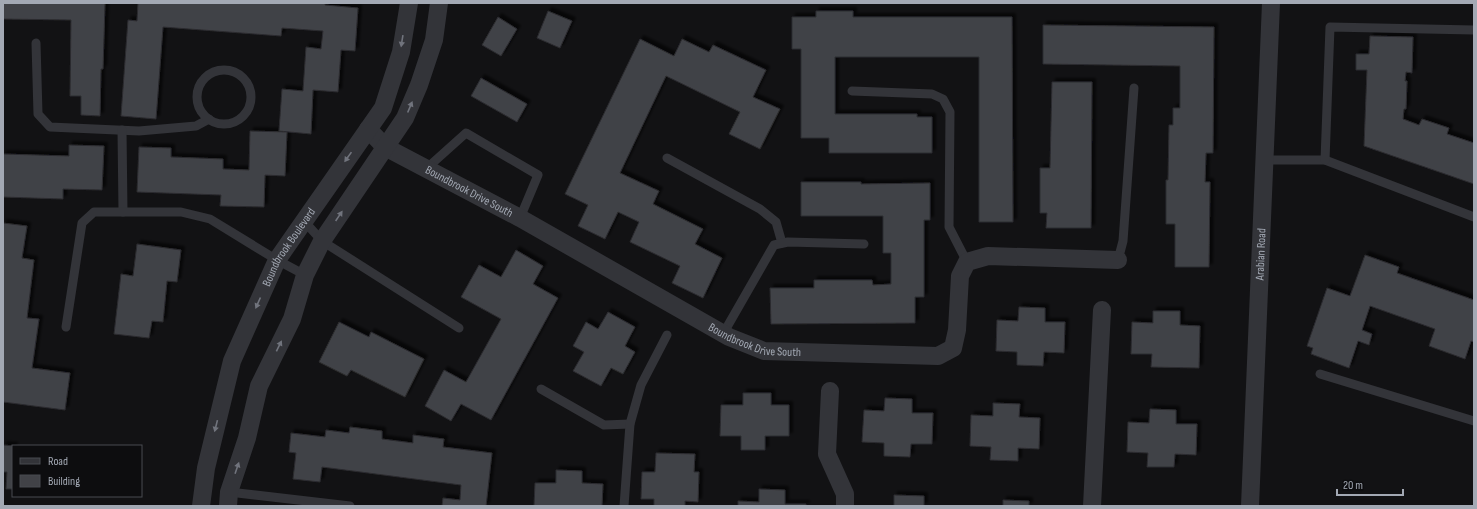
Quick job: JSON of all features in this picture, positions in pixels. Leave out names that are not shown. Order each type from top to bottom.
[{"type":"street","name":"Boundbrook Boulevard","points":[[200,506],[206,468],[232,361],[277,260],[383,108],[401,52],[409,3]]},
{"type":"street","name":"Boundbrook Boulevard","points":[[228,499],[247,438],[259,386],[292,319],[305,275],[322,242],[405,118],[419,85],[434,40],[439,3]]},
{"type":"street","name":"Arabian Road","points":[[1250,506],[1271,3]]},
{"type":"street","name":"Boundbrook Drive South","points":[[368,129],[385,147],[520,218],[723,334],[764,351],[938,356],[953,348],[957,330],[960,276],[967,262]]},
{"type":"street","points":[[967,262],[988,256],[1118,260]]},
{"type":"street","points":[[1092,506],[1102,310]]},
{"type":"street","points":[[830,390],[827,454],[845,494],[845,506]]},
{"type":"lane","points":[[1325,160],[1330,27],[1474,30]]},
{"type":"lane","points":[[36,43],[38,114],[50,127],[139,131],[196,126],[209,119]]},
{"type":"lane","points":[[219,70],[233,71],[245,80],[251,92],[250,106],[242,118],[228,124],[215,123],[209,119],[203,115],[197,102],[198,88],[206,76],[219,70]]},
{"type":"lane","points":[[1118,260],[1123,241],[1134,88]]},
{"type":"lane","points":[[852,91],[932,94],[943,99],[950,112],[949,227],[967,262]]},
{"type":"lane","points":[[122,130],[123,212]]},
{"type":"lane","points":[[427,168],[466,133],[538,175],[520,218]]},
{"type":"lane","points":[[667,158],[760,209],[776,222],[782,243]]},
{"type":"lane","points":[[1264,160],[1325,160],[1474,217]]},
{"type":"lane","points":[[66,327],[82,223],[94,212],[181,212],[210,218],[277,260],[305,275]]},
{"type":"lane","points":[[304,222],[322,242],[459,328]]},
{"type":"lane","points":[[723,334],[774,245],[782,243],[864,244]]},
{"type":"lane","points":[[624,506],[630,424],[641,385],[667,335]]},
{"type":"lane","points":[[1320,374],[1474,421]]},
{"type":"lane","points":[[541,389],[604,425],[630,424]]},
{"type":"lane","points":[[228,499],[350,506]]},
{"type":"building","points":[[3,3],[105,3],[100,116],[81,115],[81,96],[70,96],[71,20],[3,19]]},
{"type":"building","points":[[138,3],[325,3],[325,5],[358,8],[355,51],[341,50],[338,92],[313,90],[311,134],[279,131],[282,89],[303,91],[306,47],[321,49],[323,31],[282,28],[281,36],[163,27],[156,119],[121,116],[128,20],[137,21]]},
{"type":"building","points":[[548,11],[572,21],[560,48],[537,38]]},
{"type":"building","points":[[816,11],[853,11],[853,17],[1012,17],[1013,222],[979,222],[979,57],[835,57],[835,114],[917,114],[917,117],[932,117],[932,153],[829,153],[829,138],[801,138],[801,49],[792,49],[792,17],[816,17]]},
{"type":"building","points":[[498,17],[517,29],[501,56],[482,45]]},
{"type":"building","points":[[1043,25],[1214,27],[1213,153],[1206,153],[1205,182],[1210,182],[1209,267],[1175,267],[1175,224],[1166,224],[1166,180],[1168,180],[1169,125],[1173,125],[1173,108],[1180,108],[1180,66],[1043,64]]},
{"type":"building","points":[[1370,36],[1413,37],[1412,73],[1406,72],[1406,109],[1404,109],[1403,119],[1419,125],[1422,119],[1449,128],[1447,134],[1474,143],[1474,184],[1364,146],[1367,70],[1356,70],[1356,54],[1369,54]]},
{"type":"building","points":[[640,39],[674,56],[682,39],[709,52],[713,45],[766,70],[753,97],[780,109],[760,149],[729,134],[740,112],[666,76],[620,173],[659,191],[653,204],[703,229],[695,244],[722,258],[703,298],[672,283],[680,266],[630,242],[639,222],[618,212],[605,239],[578,226],[588,205],[565,194]]},
{"type":"building","points":[[481,78],[527,104],[517,122],[471,96]]},
{"type":"building","points":[[1052,82],[1092,82],[1091,228],[1046,228],[1047,213],[1040,213],[1040,168],[1050,168]]},
{"type":"building","points":[[250,131],[287,132],[285,176],[265,175],[264,207],[220,206],[221,195],[137,192],[139,147],[171,148],[171,157],[223,159],[223,169],[249,170]]},
{"type":"building","points":[[69,145],[104,146],[102,190],[63,189],[63,199],[3,197],[3,154],[69,156]]},
{"type":"building","points":[[801,182],[861,182],[861,184],[930,183],[930,220],[924,220],[924,297],[915,297],[915,323],[771,324],[770,288],[814,288],[814,280],[872,280],[873,285],[891,284],[891,253],[883,253],[883,216],[801,216]]},
{"type":"building","points":[[3,223],[27,226],[22,258],[34,260],[27,318],[39,319],[32,368],[70,373],[65,410],[3,402]]},
{"type":"building","points":[[137,244],[181,250],[177,282],[167,281],[163,322],[152,321],[149,338],[114,334],[121,274],[133,276]]},
{"type":"building","points":[[516,250],[543,266],[533,284],[558,298],[491,420],[461,404],[451,421],[425,406],[444,370],[466,382],[501,319],[461,297],[479,265],[501,277]]},
{"type":"building","points":[[1365,255],[1399,267],[1397,273],[1474,300],[1474,342],[1471,341],[1465,359],[1429,346],[1435,329],[1370,306],[1362,330],[1372,334],[1369,345],[1358,341],[1349,368],[1311,354],[1313,348],[1307,346],[1327,288],[1350,296]]},
{"type":"building","points":[[1019,307],[1045,308],[1045,322],[1065,322],[1064,353],[1044,352],[1043,366],[1017,365],[1017,352],[996,351],[997,320],[1018,321]]},
{"type":"building","points":[[1153,311],[1180,311],[1180,325],[1200,326],[1199,368],[1151,367],[1152,354],[1131,354],[1132,322],[1153,323]]},
{"type":"building","points":[[608,312],[635,327],[625,346],[635,352],[623,374],[611,368],[601,386],[573,371],[584,352],[573,346],[586,322],[598,329]]},
{"type":"building","points":[[339,322],[369,337],[371,332],[424,359],[405,397],[351,370],[347,376],[319,362]]},
{"type":"building","points":[[743,393],[771,393],[771,405],[789,405],[789,436],[765,436],[765,450],[741,450],[741,436],[720,436],[721,405],[743,405]]},
{"type":"building","points":[[885,398],[912,399],[912,413],[933,413],[932,444],[911,444],[910,457],[884,456],[884,443],[862,442],[864,410],[884,411]]},
{"type":"building","points":[[993,403],[1020,404],[1019,417],[1040,418],[1039,449],[1018,448],[1018,461],[990,460],[991,447],[970,446],[971,415],[993,416]]},
{"type":"building","points":[[1150,409],[1176,410],[1176,424],[1197,424],[1196,455],[1175,454],[1174,467],[1147,467],[1148,453],[1127,452],[1128,422],[1149,423]]},
{"type":"building","points":[[350,427],[382,431],[382,439],[413,443],[413,435],[444,439],[443,447],[492,453],[486,506],[442,506],[443,498],[460,500],[461,485],[322,467],[320,482],[293,479],[296,453],[289,452],[291,433],[325,437],[326,430],[349,433]]},
{"type":"building","points":[[3,445],[12,446],[12,489],[6,489],[7,472],[3,472]]},
{"type":"building","points":[[656,453],[695,454],[694,472],[699,472],[698,502],[685,501],[685,506],[654,506],[654,499],[641,499],[642,472],[655,472]]},
{"type":"building","points":[[556,470],[582,471],[582,483],[603,484],[602,506],[534,506],[535,483],[556,483]]},
{"type":"building","points":[[759,489],[785,490],[785,504],[806,504],[806,506],[738,506],[738,501],[759,502]]},
{"type":"building","points":[[894,495],[924,496],[924,506],[894,506]]},
{"type":"building","points":[[1003,500],[1029,501],[1029,506],[1003,506]]}]
